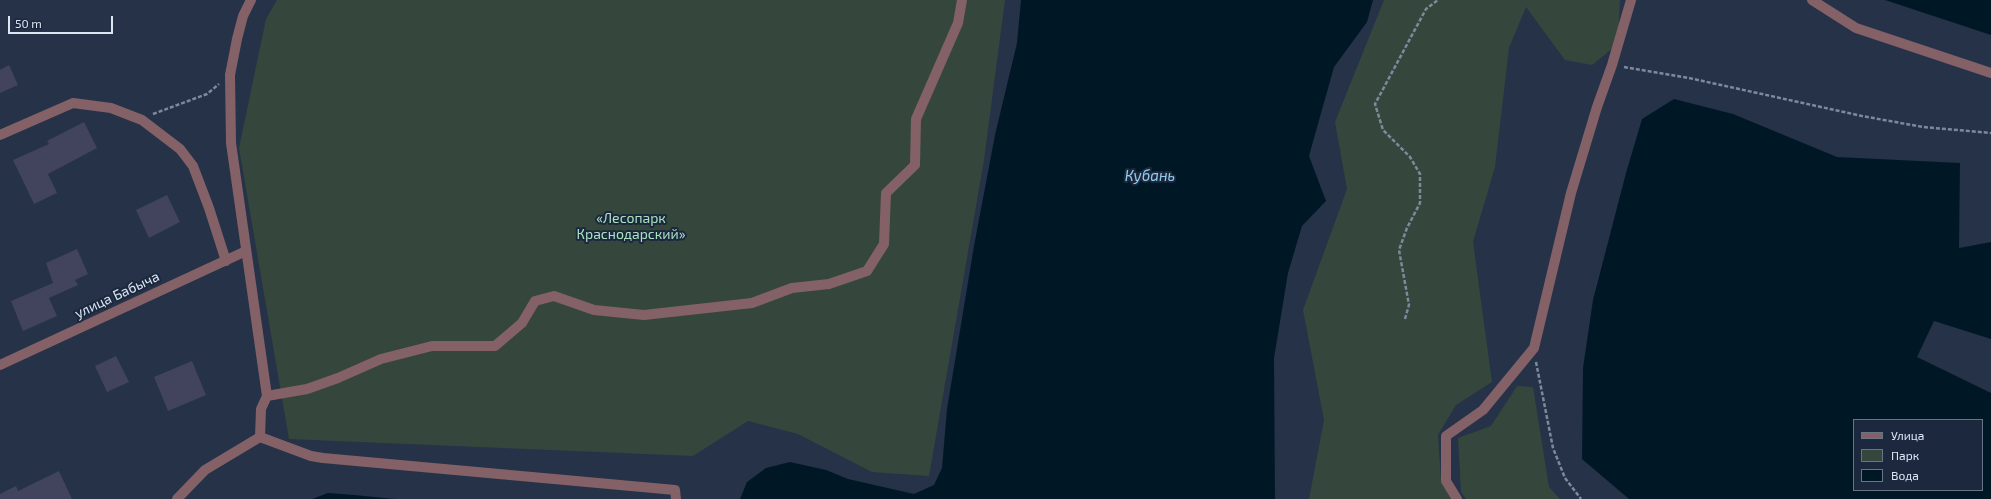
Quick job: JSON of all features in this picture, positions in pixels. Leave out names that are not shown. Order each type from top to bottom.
[{"type":"street","points":[[251,0],[243,16],[230,75],[231,143],[267,396],[261,410],[260,437]]},
{"type":"street","points":[[267,396],[307,389],[338,378],[381,359],[432,346],[495,346],[522,323],[535,301],[554,296],[594,310],[644,315],[752,304],[792,288],[829,284],[867,270],[884,244],[886,193],[916,165],[916,119],[958,23],[962,0]]},
{"type":"street","points":[[1457,499],[1446,481],[1446,436],[1483,410],[1534,348],[1571,194],[1596,107],[1612,65],[1631,0]]},
{"type":"street","points":[[1812,0],[1856,28],[1991,73]]},
{"type":"street","points":[[0,135],[73,103],[111,108],[142,120],[180,149],[193,166],[209,208],[226,261]]},
{"type":"street","name":"улица Бабыча","points":[[0,365],[246,251]]},
{"type":"street","points":[[260,437],[311,456],[339,460],[675,490],[676,499]]},
{"type":"street","points":[[178,499],[205,470],[260,437]]},
{"type":"path","points":[[1405,319],[1409,305],[1399,250],[1407,228],[1420,203],[1420,174],[1410,157],[1383,130],[1375,104],[1426,9],[1438,0]]},
{"type":"path","points":[[1612,65],[1689,78],[1862,116],[1923,127],[1991,133]]},
{"type":"path","points":[[142,120],[146,116],[207,94],[230,75]]},
{"type":"path","points":[[1534,348],[1553,448],[1565,478],[1581,499]]},
{"type":"green space","name":"«Лесопарк Краснодарский»","points":[[277,0],[1005,0],[984,160],[929,476],[872,472],[798,434],[748,421],[693,456],[289,439],[239,148],[266,19]]},
{"type":"green space","points":[[1384,0],[1620,0],[1618,44],[1592,65],[1565,60],[1526,7],[1509,48],[1495,167],[1473,242],[1492,382],[1456,405],[1438,435],[1441,481],[1451,499],[1309,499],[1324,420],[1303,310],[1347,189],[1335,122]]},
{"type":"green space","points":[[1517,386],[1533,387],[1549,487],[1560,499],[1466,499],[1461,492],[1458,438],[1491,426]]},
{"type":"water","name":"Кубань","points":[[1021,0],[1373,0],[1367,22],[1334,67],[1309,156],[1326,201],[1302,226],[1288,273],[1274,358],[1275,499],[740,499],[747,482],[766,468],[790,462],[826,470],[848,479],[914,494],[934,485],[942,468],[947,409],[974,246],[995,135],[1017,43]]},
{"type":"water","points":[[1885,0],[1991,0],[1991,35]]},
{"type":"water","points":[[1674,99],[1733,114],[1837,157],[1960,163],[1959,248],[1991,242],[1991,339],[1934,321],[1917,357],[1991,393],[1991,499],[1629,499],[1582,459],[1583,368],[1593,300],[1626,173],[1642,119]]},
{"type":"water","points":[[328,493],[354,495],[395,499],[312,499]]},
{"type":"building","points":[[9,65],[18,85],[0,93],[0,70]]},
{"type":"building","points":[[84,122],[97,148],[48,174],[57,193],[34,204],[13,160],[49,144],[47,141]]},
{"type":"building","points":[[167,195],[180,222],[149,238],[136,210]]},
{"type":"building","points":[[77,249],[88,274],[75,280],[78,285],[49,298],[57,316],[23,331],[11,301],[53,283],[46,263]]},
{"type":"building","points":[[116,356],[129,382],[107,392],[95,366]]},
{"type":"building","points":[[192,361],[206,395],[168,411],[154,377]]},
{"type":"building","points":[[59,471],[72,499],[0,499],[0,494],[16,486],[18,491]]}]
